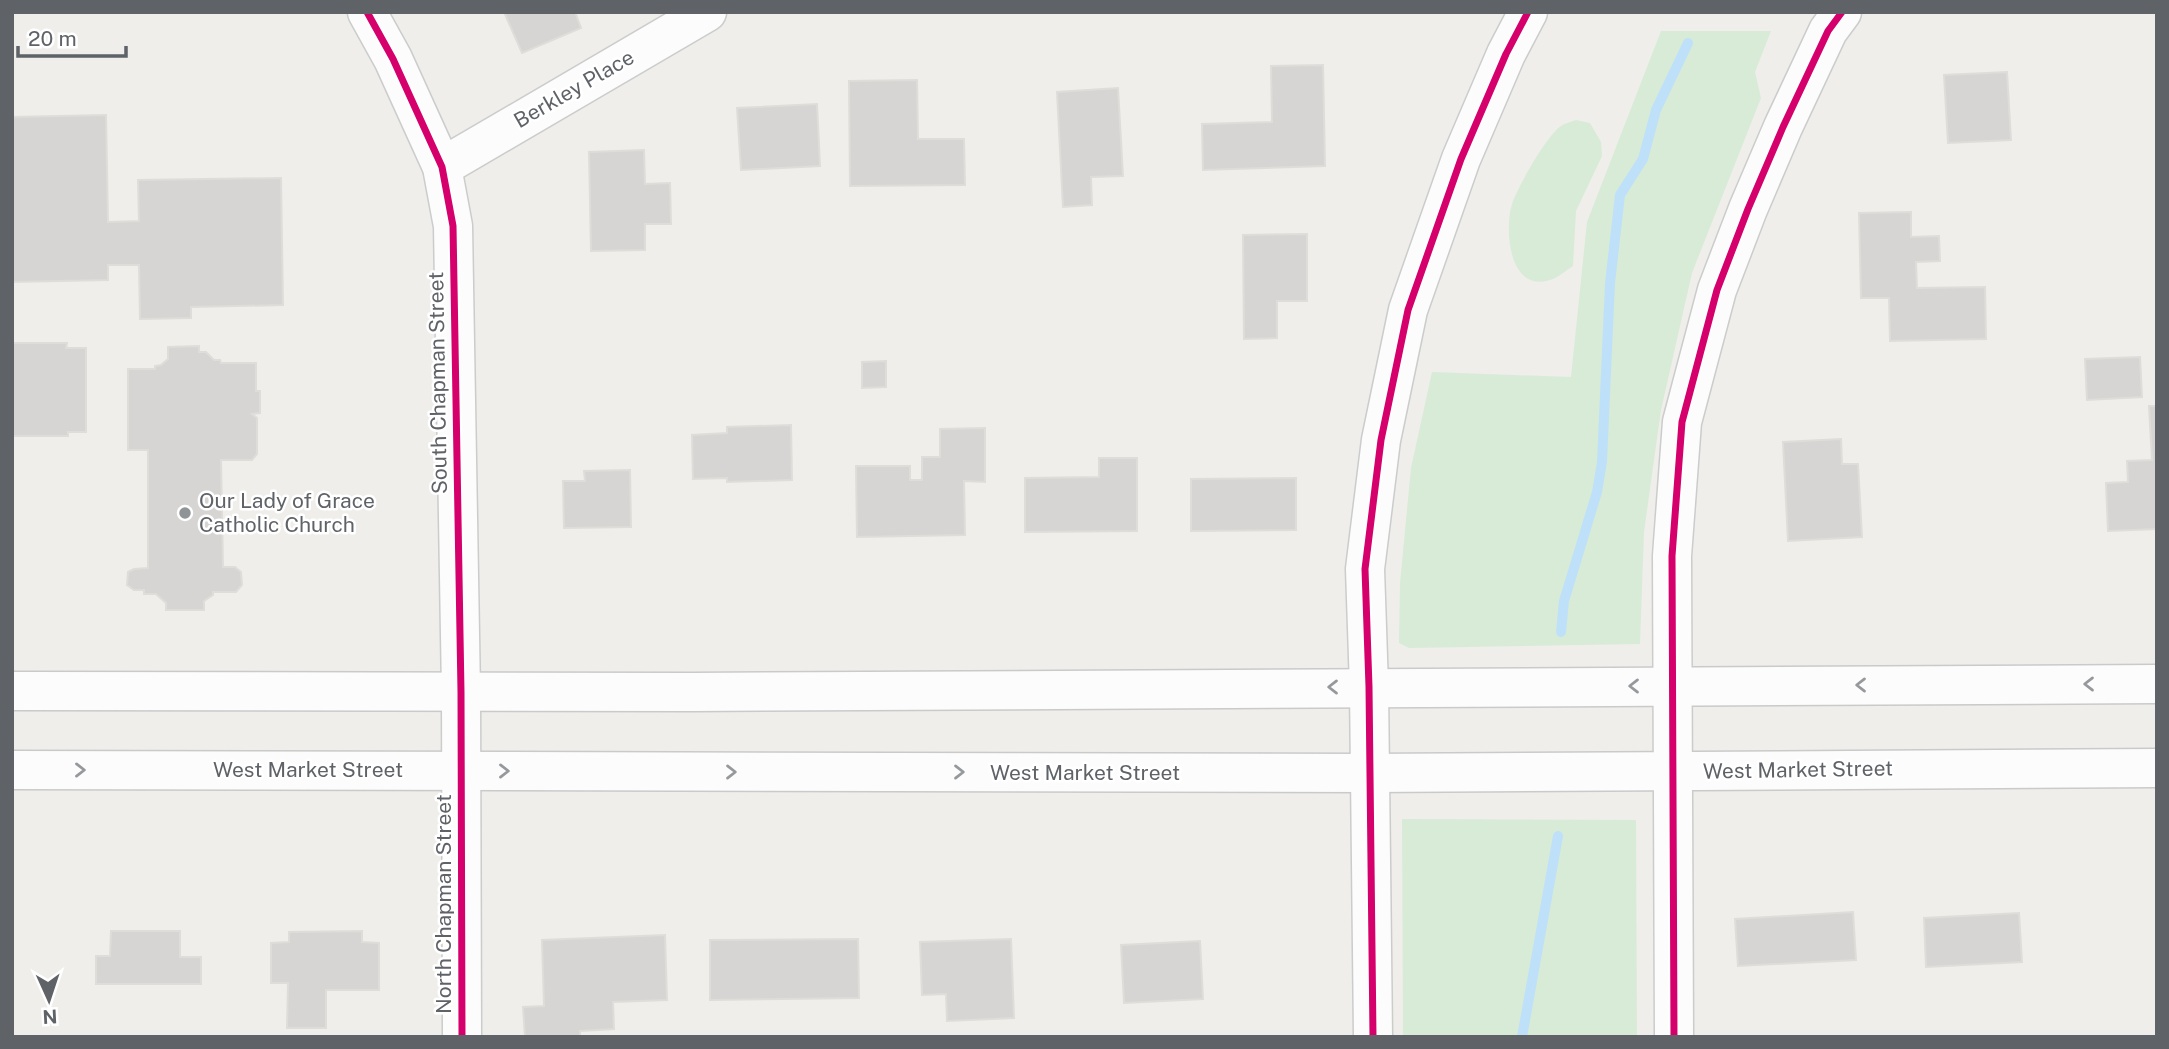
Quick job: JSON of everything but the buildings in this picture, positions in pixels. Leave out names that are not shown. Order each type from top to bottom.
[{"type":"main road","name":"South Chapman Street","points":[[367,12],[393,59],[442,167],[453,226],[461,771]]},
{"type":"main road","name":"Berkley Place","points":[[442,167],[707,12]]},
{"type":"main road","points":[[1373,1037],[1365,569],[1381,440],[1408,310],[1461,159],[1506,54],[1528,12]]},
{"type":"main road","points":[[1674,1037],[1672,556],[1682,422],[1717,290],[1743,221],[1828,31],[1842,12]]},
{"type":"main road","points":[[12,691],[461,692],[2157,684]]},
{"type":"main road","name":"West Market Street","points":[[12,770],[1370,773],[2157,768]]},
{"type":"main road","name":"North Chapman Street","points":[[461,771],[462,1037]]},
{"type":"green space","points":[[1661,31],[1771,31],[1755,72],[1761,98],[1692,273],[1661,410],[1644,532],[1640,644],[1409,648],[1399,643],[1400,583],[1411,468],[1432,372],[1571,377],[1587,222]]},
{"type":"green space","points":[[1576,120],[1590,123],[1601,142],[1602,156],[1576,211],[1573,266],[1553,279],[1536,282],[1518,269],[1513,257],[1509,229],[1512,204],[1548,140],[1561,126]]},
{"type":"green space","points":[[1402,819],[1636,820],[1637,1037],[1403,1037]]},
{"type":"waterway","points":[[1561,632],[1564,601],[1597,492],[1602,462],[1610,283],[1620,195],[1643,159],[1656,110],[1688,43]]},
{"type":"waterway","points":[[1522,1037],[1558,836]]},
{"type":"cycle path","points":[[367,12],[393,59],[442,167],[453,226],[461,692],[462,1037]]},
{"type":"cycle path","points":[[1373,1037],[1365,569],[1381,440],[1408,310],[1461,159],[1506,54],[1528,12]]},
{"type":"cycle path","points":[[1674,1037],[1672,556],[1682,422],[1717,290],[1748,209],[1828,31],[1842,12]]},
{"type":"place","name":"Our Lady of Grace Catholic Church","points":[[185,513]]}]
